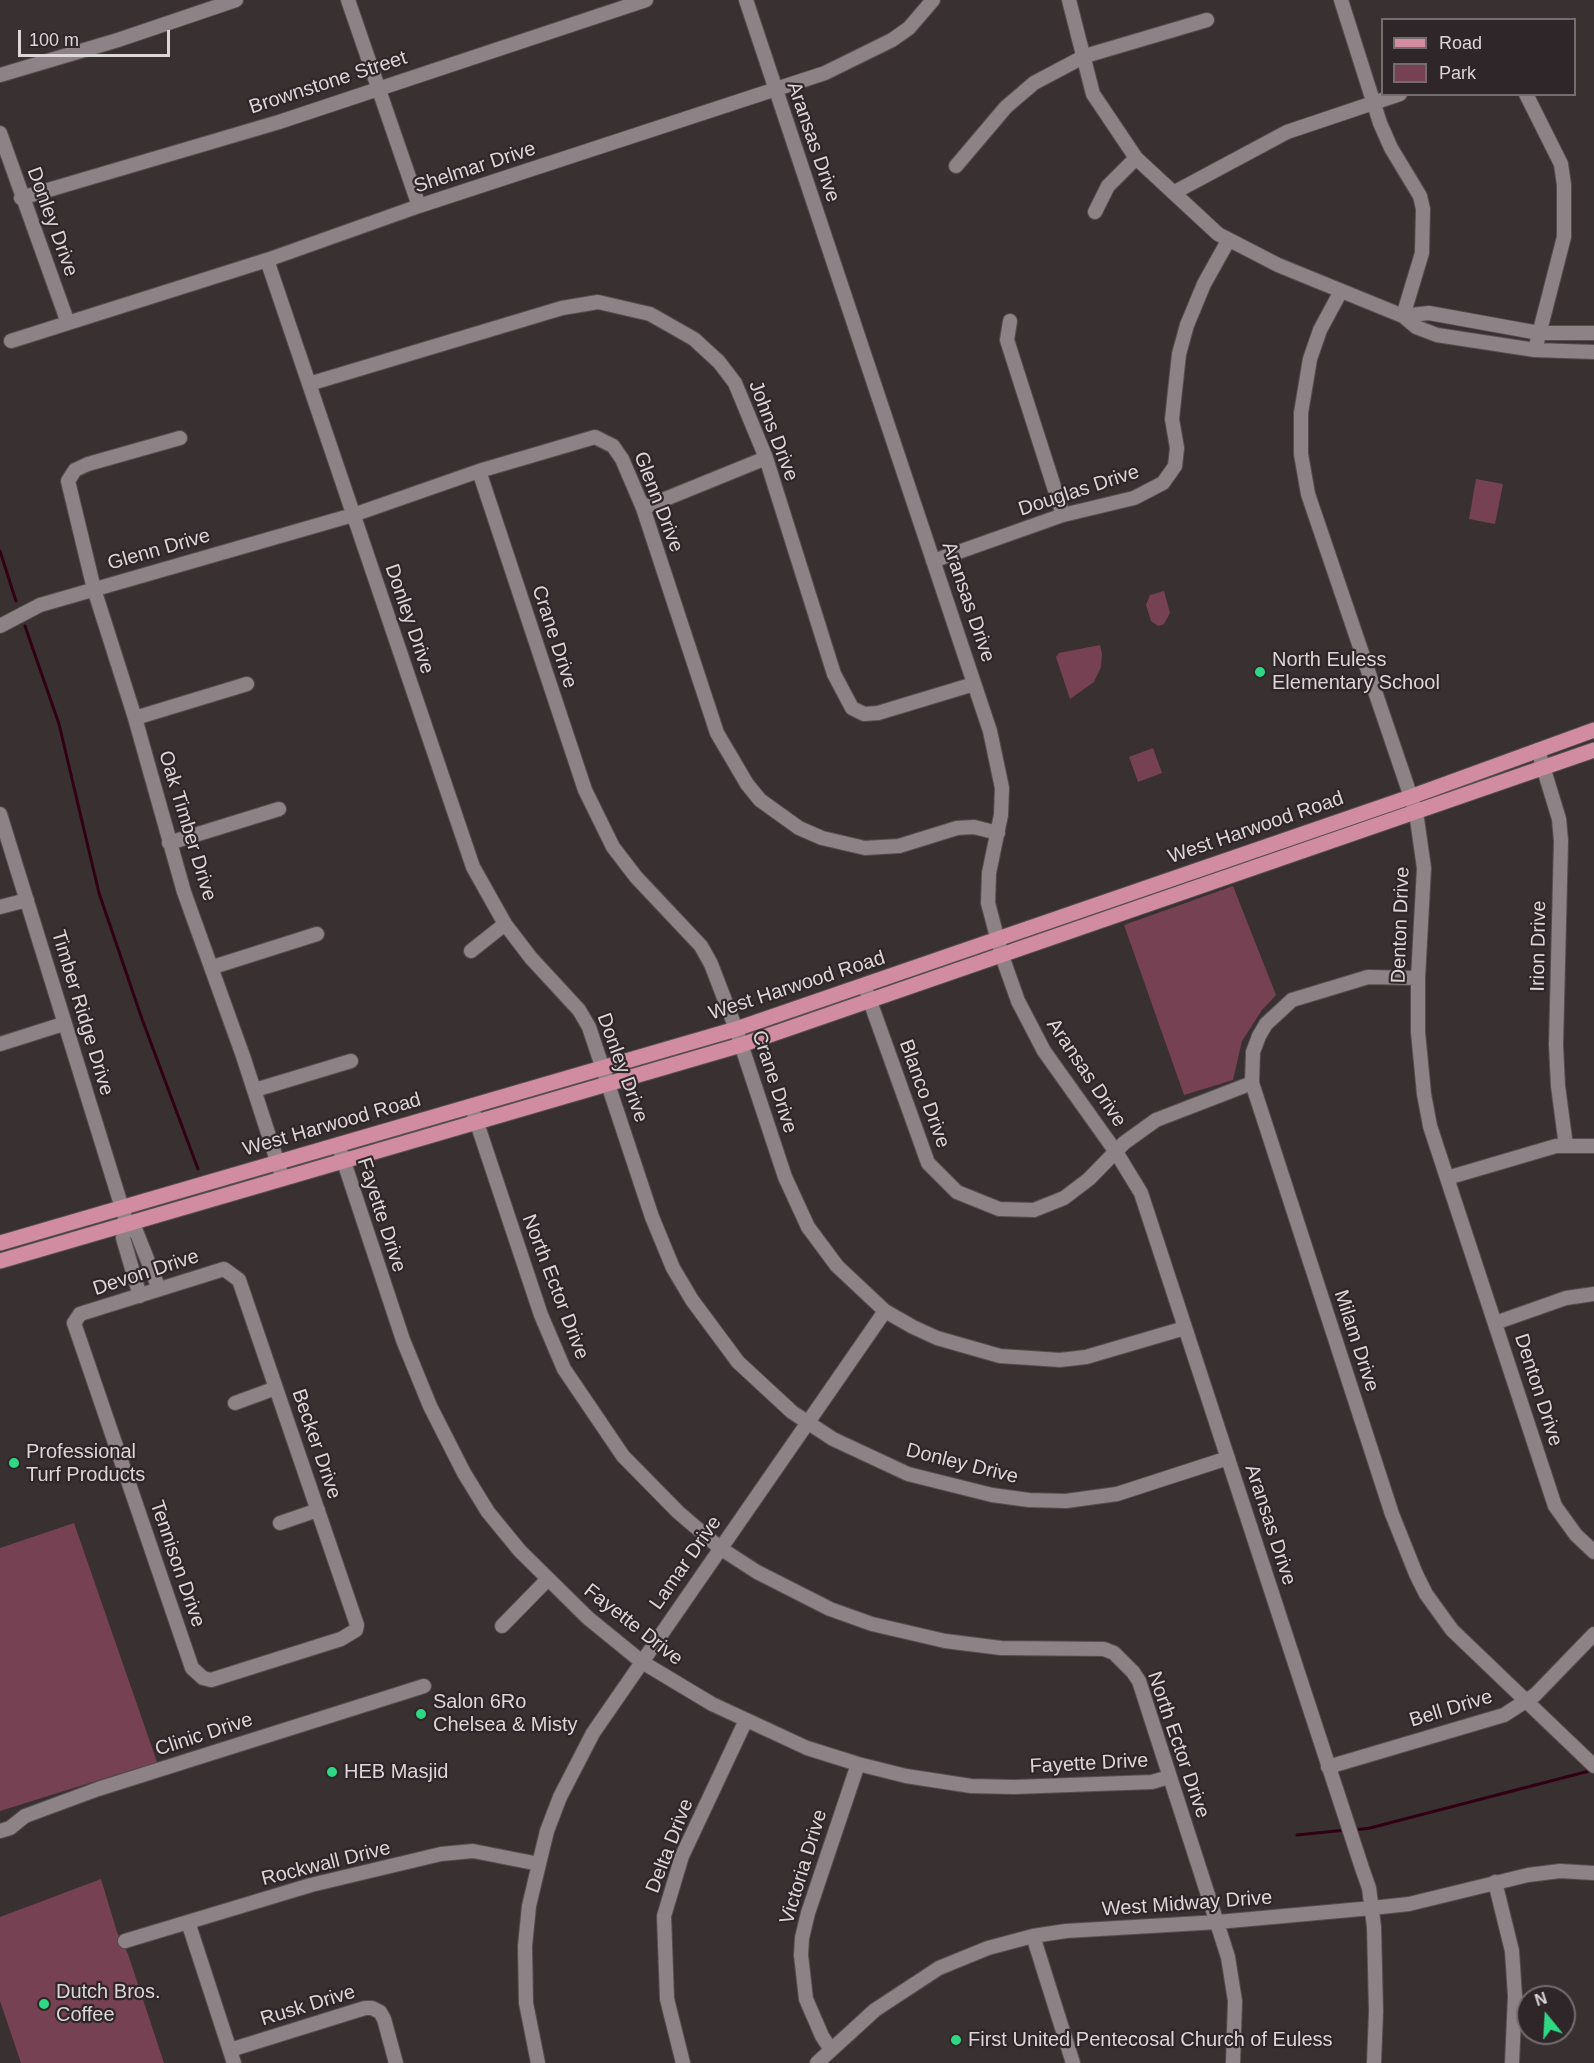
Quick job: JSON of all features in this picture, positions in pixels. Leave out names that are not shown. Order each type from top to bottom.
[{"type":"main road","name":"West Harwood Road","points":[[0,1261],[343,1160],[603,1067],[736,1029],[865,987],[997,939],[1410,797],[1594,730]]},
{"type":"main road","name":"West Harwood Road","points":[[0,1243],[338,1145],[608,1083],[741,1045],[1594,750]]},
{"type":"main road","points":[[1288,838],[1294,854]]},
{"type":"street","points":[[0,75],[118,40],[236,0]]},
{"type":"street","points":[[348,0],[419,206]]},
{"type":"street","name":"Brownstone Street","points":[[21,198],[279,122],[646,0]]},
{"type":"street","name":"Aransas Drive","points":[[746,0],[990,731],[999,770],[1001,797],[998,833],[989,873],[988,892],[1002,956],[1018,1001],[1044,1051],[1116,1152],[1141,1193],[1354,1843],[1372,1908],[1376,2011],[1374,2063]]},
{"type":"street","name":"Shelmar Drive","points":[[11,341],[267,260],[419,206],[825,73],[866,55],[909,28],[933,0]]},
{"type":"street","points":[[1069,0],[1093,93],[1136,158],[1228,241],[1403,316],[1416,327],[1437,335],[1489,345],[1535,350],[1594,351]]},
{"type":"street","points":[[1341,0],[1373,104],[1391,148],[1420,196],[1423,209],[1422,253],[1403,316]]},
{"type":"street","points":[[956,166],[1006,107],[1034,83],[1085,56],[1207,20]]},
{"type":"street","points":[[1175,192],[1287,132],[1395,96]]},
{"type":"street","points":[[1527,96],[1561,164],[1564,185],[1564,237],[1535,350]]},
{"type":"street","name":"Donley Drive","points":[[0,133],[21,198],[68,323]]},
{"type":"street","points":[[1095,212],[1108,186],[1136,158]]},
{"type":"street","name":"Douglas Drive","points":[[933,561],[1063,515],[1134,498],[1162,483],[1175,466],[1177,448],[1172,419],[1179,354],[1187,325],[1204,284],[1228,241]]},
{"type":"street","name":"Donley Drive","points":[[267,260],[472,867],[506,924],[531,958],[579,1010],[589,1026],[652,1217],[674,1268],[687,1292],[738,1362],[792,1412],[833,1439],[908,1474],[992,1495],[1029,1500],[1066,1501],[1117,1494],[1228,1458]]},
{"type":"street","name":"Denton Drive","points":[[1341,291],[1320,330],[1310,358],[1301,413],[1301,454],[1308,494],[1416,812],[1424,868],[1418,978],[1424,1094],[1430,1126],[1555,1506],[1576,1535],[1594,1552]]},
{"type":"street","name":"Johns Drive","points":[[309,384],[505,323],[598,302],[650,314],[694,339],[719,362],[735,383],[766,458],[834,674],[852,708],[864,714],[878,713],[974,684]]},
{"type":"street","points":[[1403,316],[1429,313],[1539,333],[1594,333]]},
{"type":"street","points":[[1010,321],[1007,340],[1063,515]]},
{"type":"street","name":"Glenn Drive","points":[[0,626],[40,605],[353,515],[479,471],[595,437],[613,446],[622,459],[643,508],[717,733],[747,784],[760,800],[799,828],[866,848],[898,846],[957,828],[974,827],[998,833]]},
{"type":"street","name":"Oak Timber Drive","points":[[180,438],[88,464],[75,470],[68,481],[94,589],[135,718],[184,892],[213,967],[283,1178]]},
{"type":"street","points":[[643,508],[766,458]]},
{"type":"street","name":"Crane Drive","points":[[479,471],[585,789],[613,848],[636,877],[701,946],[715,972],[785,1177],[808,1227],[837,1266],[885,1311],[937,1338],[1000,1356],[1060,1360],[1095,1356],[1185,1328]]},
{"type":"street","points":[[135,718],[247,684]]},
{"type":"street","name":"Irion Drive","points":[[1538,750],[1559,819],[1561,841],[1556,1045],[1558,1086],[1566,1146]]},
{"type":"street","points":[[170,843],[279,809]]},
{"type":"street","name":"Timber Ridge Drive","points":[[0,814],[63,1024],[127,1224]]},
{"type":"street","points":[[0,907],[27,900]]},
{"type":"street","points":[[471,951],[506,924]]},
{"type":"street","points":[[213,967],[317,934]]},
{"type":"street","name":"Milam Drive","points":[[1418,978],[1368,977],[1292,1000],[1266,1024],[1259,1036],[1253,1052],[1252,1083],[1392,1514],[1416,1574],[1426,1594],[1452,1630],[1592,1764]]},
{"type":"street","name":"Blanco Drive","points":[[865,987],[928,1163],[957,1192],[999,1209],[1034,1210],[1064,1198],[1124,1143],[1156,1120],[1252,1083]]},
{"type":"street","points":[[0,1044],[63,1024]]},
{"type":"street","points":[[255,1090],[351,1061]]},
{"type":"street","name":"North Ector Drive","points":[[474,1115],[541,1315],[564,1369],[601,1426],[629,1463],[649,1485],[720,1548],[795,1593],[872,1624],[945,1641],[1001,1648],[1090,1647],[1114,1653],[1139,1681],[1228,1957],[1235,2001],[1233,2063]]},
{"type":"street","name":"Fayette Drive","points":[[338,1145],[403,1340],[430,1406],[464,1473],[488,1512],[547,1580],[642,1662],[712,1704],[807,1748],[906,1776],[971,1786],[1058,1787],[1152,1782],[1169,1778]]},
{"type":"street","points":[[1447,1178],[1556,1146],[1594,1146]]},
{"type":"street","points":[[140,1296],[123,1238],[127,1224],[136,1231],[159,1290]]},
{"type":"street","name":"Devon Drive","points":[[74,1323],[80,1314],[224,1269],[233,1273]]},
{"type":"street","name":"Becker Drive","points":[[233,1273],[239,1280],[357,1624],[356,1630]]},
{"type":"street","points":[[1495,1323],[1566,1298],[1594,1294]]},
{"type":"street","name":"Lamar Drive","points":[[538,2063],[526,2003],[524,1976],[530,1906],[547,1831],[560,1797],[592,1733],[810,1423],[885,1311]]},
{"type":"street","name":"Tennison Drive","points":[[74,1323],[196,1674],[203,1678],[220,1679],[341,1639],[356,1630]]},
{"type":"street","points":[[235,1403],[276,1388]]},
{"type":"street","points":[[280,1523],[318,1510]]},
{"type":"street","points":[[502,1626],[547,1580]]},
{"type":"street","name":"Bell Drive","points":[[1328,1767],[1504,1715],[1536,1695],[1594,1634]]},
{"type":"street","name":"Clinic Drive","points":[[0,1831],[10,1828],[25,1816],[98,1789],[424,1686]]},
{"type":"street","name":"Delta Drive","points":[[683,2063],[667,1999],[663,1941],[664,1916],[682,1856],[746,1720]]},
{"type":"street","name":"Victoria Drive","points":[[831,2050],[822,2036],[806,1999],[801,1955],[802,1938],[808,1913],[858,1764]]},
{"type":"street","name":"Rockwall Drive","points":[[125,1941],[311,1885],[441,1854],[473,1851],[539,1864]]},
{"type":"street","name":"West Midway Drive","points":[[817,2063],[875,2010],[939,1968],[988,1948],[1033,1936],[1066,1931],[1218,1922],[1410,1904],[1495,1882],[1560,1871],[1594,1873]]},
{"type":"street","points":[[1495,1882],[1512,1951],[1515,1996],[1512,2063]]},
{"type":"street","points":[[188,1922],[232,2056]]},
{"type":"street","points":[[1033,1936],[1073,2063]]},
{"type":"street","name":"Rusk Drive","points":[[232,2056],[365,2007],[380,2012],[384,2019],[396,2063]]},
{"type":"green space","points":[[1476,479],[1503,484],[1495,524],[1469,519]]},
{"type":"green space","points":[[1164,591],[1170,613],[1164,624],[1158,626],[1151,621],[1146,605],[1150,595]]},
{"type":"green space","points":[[1100,645],[1101,667],[1094,682],[1070,699],[1056,657],[1059,653]]},
{"type":"green space","points":[[1153,748],[1162,773],[1138,782],[1129,757]]},
{"type":"green space","points":[[1233,886],[1276,995],[1262,1010],[1242,1041],[1233,1080],[1184,1095],[1124,925]]},
{"type":"green space","points":[[74,1523],[157,1762],[0,1811],[0,1548]]},
{"type":"green space","points":[[101,1879],[117,1932],[128,1954],[164,2063],[21,2063],[0,2001],[0,1917]]},
{"type":"waterway","points":[[0,551],[16,601]]},
{"type":"waterway","points":[[25,626],[59,724],[99,893],[142,1019],[198,1169]]},
{"type":"waterway","points":[[1355,1830],[1593,1770]]},
{"type":"waterway","points":[[1297,1835],[1346,1830]]},
{"type":"place","name":"North Euless Elementary School","points":[[1260,672]]},
{"type":"place","name":"Professional Turf Products","points":[[14,1463]]},
{"type":"place","name":"Salon 6Ro Chelsea & Misty","points":[[421,1714]]},
{"type":"place","name":"HEB Masjid","points":[[332,1772]]},
{"type":"place","name":"Dutch Bros. Coffee","points":[[44,2004]]},
{"type":"place","name":"First United Pentecosal Church of Euless","points":[[956,2040]]}]
